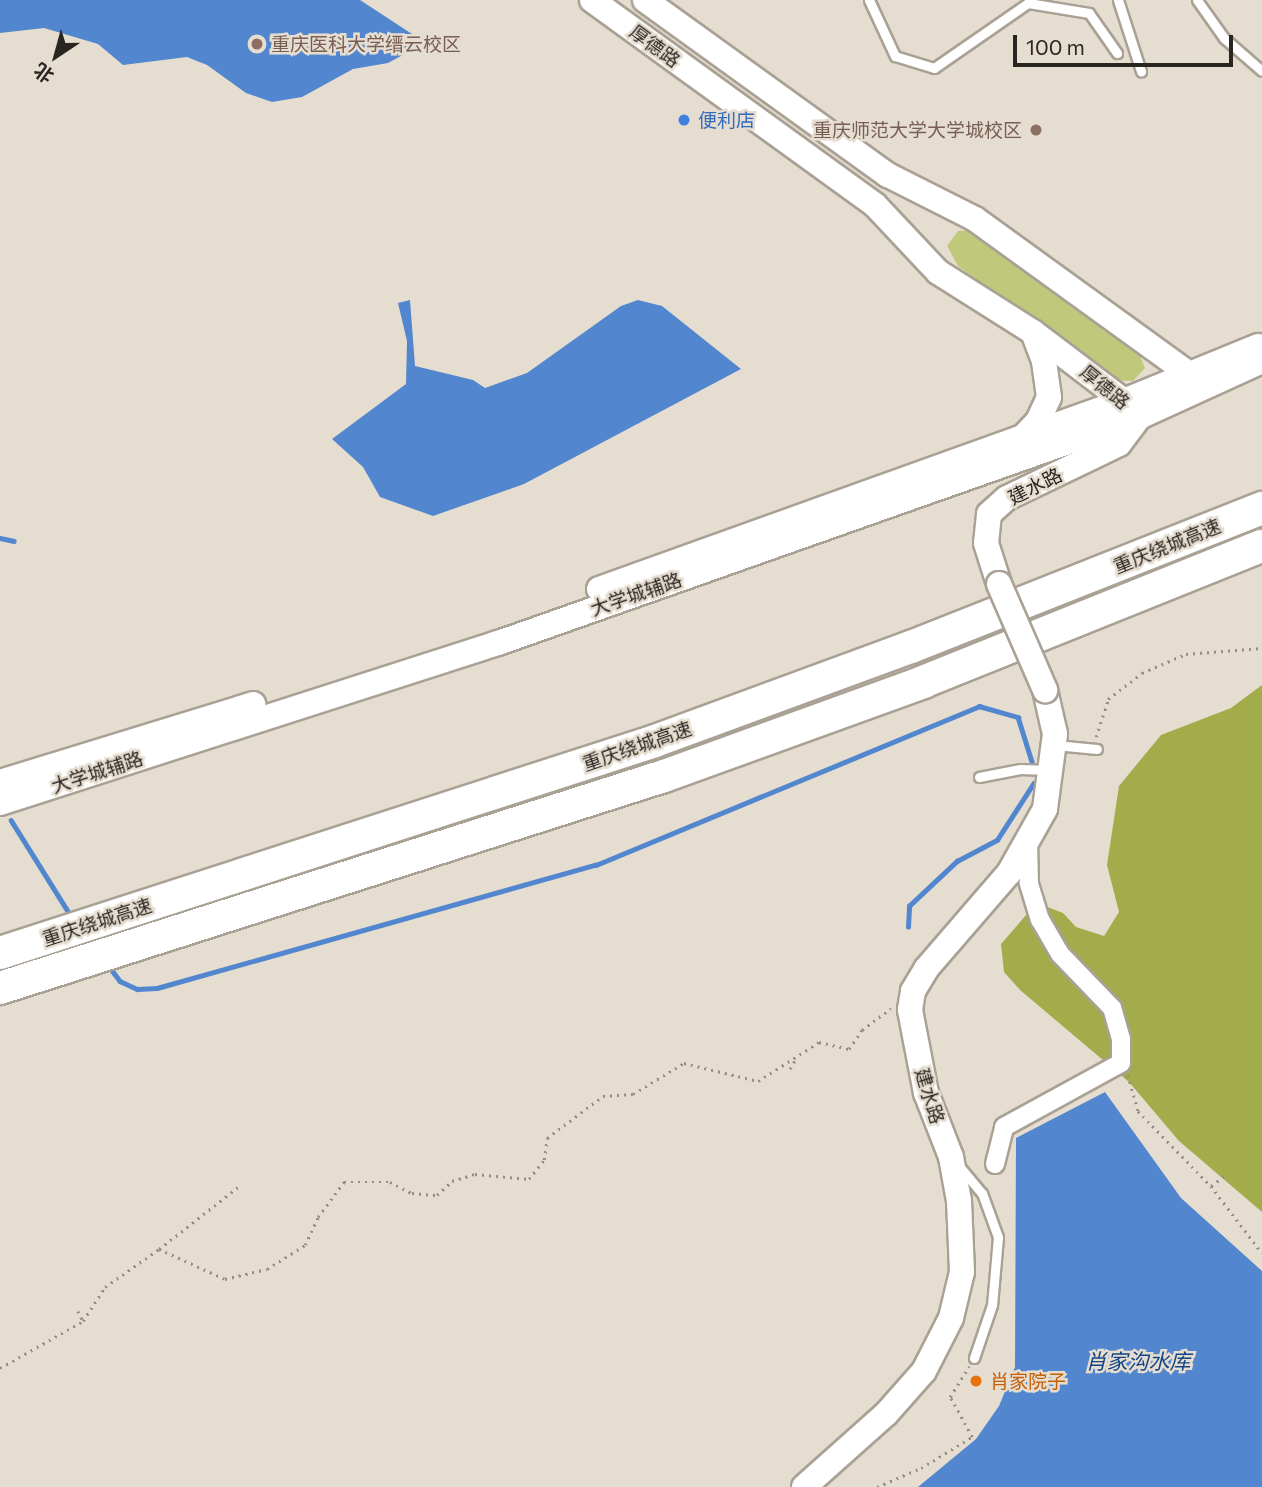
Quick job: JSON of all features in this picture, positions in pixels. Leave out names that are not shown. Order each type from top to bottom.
[{"type":"highway","name":"重庆绕城高速","points":[[0,953],[655,741],[911,647],[1262,508]]},
{"type":"highway","name":"重庆绕城高速","points":[[0,988],[664,776],[923,682],[1262,546]]},
{"type":"street","name":"厚德路","points":[[592,0],[875,205],[938,272],[1033,332],[1133,409],[1188,373],[975,219],[888,175],[645,0]]},
{"type":"street","points":[[1023,437],[1038,421],[1049,397],[1044,361],[1033,332]]},
{"type":"street","points":[[1188,373],[1262,345]]},
{"type":"street","name":"大学城辅路","points":[[0,803],[501,642],[1262,362]]},
{"type":"street","name":"大学城辅路","points":[[0,782],[437,648],[1023,437],[1133,409]]},
{"type":"street","name":"建水路","points":[[1054,745],[1045,690],[999,584],[986,543],[989,514],[1007,498],[1119,444],[1133,409]]},
{"type":"street","points":[[913,991],[1028,843],[1045,809],[1054,745]]},
{"type":"street","points":[[995,1164],[1004,1127],[1121,1063],[1121,1049],[1112,1008],[1060,954],[1040,920],[1029,883],[1028,843]]},
{"type":"street","name":"建水路","points":[[804,1487],[886,1414],[924,1371],[951,1318],[962,1272],[951,1157],[926,1093],[910,1010],[913,991]]},
{"type":"lane","points":[[869,0],[895,56],[934,68],[1028,4],[1089,13],[1117,53]]},
{"type":"lane","points":[[1118,0],[1141,71]]},
{"type":"lane","points":[[1197,0],[1224,38],[1262,71]]},
{"type":"lane","points":[[1054,745],[1096,749]]},
{"type":"lane","points":[[979,777],[1020,769],[1052,770]]},
{"type":"lane","points":[[951,1157],[982,1193],[998,1237],[992,1305],[974,1358]]},
{"type":"path","points":[[1096,749],[1108,699],[1142,673],[1186,654],[1262,648]]},
{"type":"path","points":[[159,1249],[225,1279],[267,1269],[305,1245],[318,1217],[344,1182],[390,1182],[412,1193],[438,1195],[452,1181],[475,1174],[529,1180],[544,1160],[547,1138],[603,1097],[633,1094],[684,1063],[758,1081],[819,1042],[849,1049],[862,1030],[913,991]]},
{"type":"path","points":[[1121,1049],[1138,1111],[1211,1186],[1262,1253]]},
{"type":"path","points":[[790,1069],[796,1057]]},
{"type":"path","points":[[1211,1186],[1228,1173]]},
{"type":"path","points":[[0,1368],[83,1321],[105,1287],[239,1187]]},
{"type":"path","points":[[78,1311],[83,1321]]},
{"type":"path","points":[[877,1487],[921,1468],[972,1437],[950,1397],[974,1358]]},
{"type":"green space","points":[[973,230],[1140,356],[1145,368],[1133,381],[1114,380],[958,266],[947,246],[958,231]]},
{"type":"green space","points":[[1262,685],[1262,1212],[1179,1141],[1129,1082],[1020,990],[1004,972],[1001,944],[1027,914],[1042,905],[1063,913],[1076,927],[1104,936],[1119,912],[1107,865],[1119,786],[1161,735],[1231,708]]},
{"type":"water","points":[[0,0],[360,0],[412,34],[412,50],[388,63],[353,69],[302,97],[272,102],[246,93],[207,65],[187,57],[123,65],[98,44],[44,28],[0,33]]},
{"type":"water","points":[[410,300],[415,366],[473,380],[485,388],[527,373],[621,306],[638,300],[662,306],[741,369],[524,484],[433,516],[380,497],[363,467],[332,439],[406,384],[407,341],[398,303]]},
{"type":"water","name":"肖家沟水库","points":[[1105,1092],[1181,1198],[1262,1271],[1262,1487],[918,1487],[976,1439],[999,1406],[1015,1367],[1016,1138]]},
{"type":"waterway","points":[[0,538],[14,541]]},
{"type":"waterway","points":[[108,965],[120,981],[137,989],[157,988],[596,865],[979,706],[1018,717],[1033,765]]},
{"type":"waterway","points":[[908,927],[909,906],[957,861],[997,840],[1033,784]]},
{"type":"waterway","points":[[11,820],[71,916]]},
{"type":"place","name":"重庆医科大学缙云校区","points":[[257,44]]},
{"type":"place","name":"便利店","points":[[684,120]]},
{"type":"place","name":"重庆师范大学大学城校区","points":[[1036,130]]},
{"type":"place","name":"肖家院子","points":[[976,1381]]}]
